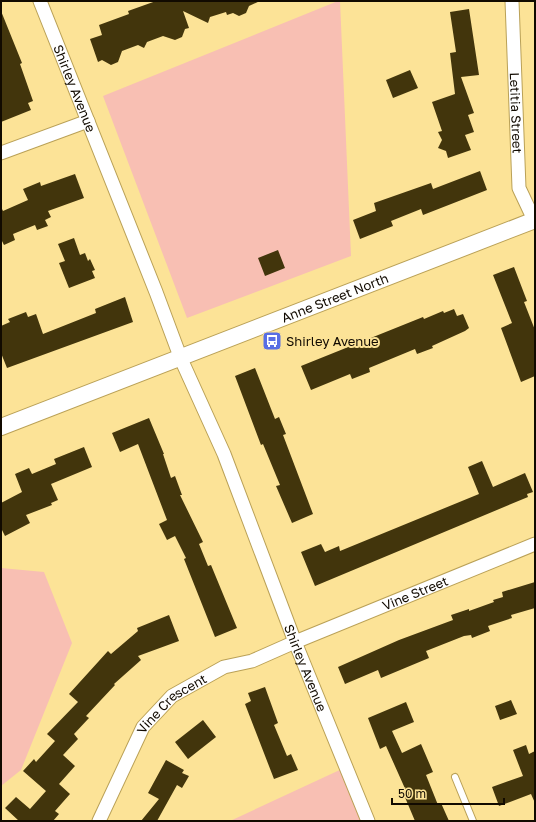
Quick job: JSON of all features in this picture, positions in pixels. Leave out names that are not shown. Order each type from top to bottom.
[{"type":"street","name":"Shirley Avenue","points":[[41,1],[181,359],[224,454],[295,642],[368,821]]},
{"type":"street","name":"Letitia Street","points":[[512,1],[518,188],[535,220]]},
{"type":"street","points":[[1,153],[88,121]]},
{"type":"street","name":"Anne Street North","points":[[1,427],[181,359],[535,220]]},
{"type":"street","name":"Vine Street","points":[[295,642],[535,544]]},
{"type":"street","name":"Vine Crescent","points":[[99,821],[143,727],[172,696],[224,667],[252,661],[295,642]]},
{"type":"lane","points":[[455,777],[473,821]]},
{"type":"shaded area","points":[[340,1],[351,256],[187,318],[103,96]]},
{"type":"shaded area","points":[[1,568],[44,572],[72,643],[21,770],[1,786]]},
{"type":"shaded area","points":[[344,768],[366,821],[230,821]]},
{"type":"building","points":[[156,1],[260,1],[249,6],[246,13],[239,16],[233,13],[227,15],[226,12],[210,17],[208,23],[183,11],[189,28],[185,29],[182,37],[175,40],[163,36],[147,42],[144,48],[138,45],[122,51],[118,62],[111,65],[102,60],[98,62],[90,39],[102,35],[99,25],[129,14],[128,11]]},
{"type":"building","points":[[469,9],[479,75],[461,77],[474,113],[468,115],[474,132],[465,135],[471,150],[448,158],[446,151],[438,148],[442,140],[438,132],[442,131],[432,102],[455,94],[450,53],[456,52],[450,12]]},
{"type":"building","points":[[1,11],[22,63],[20,64],[33,101],[28,103],[31,110],[1,122]]},
{"type":"building","points":[[410,70],[418,88],[393,98],[386,80]]},
{"type":"building","points":[[480,171],[487,190],[423,215],[421,209],[391,221],[393,226],[360,239],[353,220],[376,211],[374,203],[431,183],[433,189]]},
{"type":"building","points":[[75,174],[84,198],[48,211],[51,217],[45,220],[48,226],[37,230],[35,225],[13,234],[15,240],[4,245],[1,239],[1,207],[3,211],[28,200],[23,189],[40,182],[41,186]]},
{"type":"building","points":[[74,238],[80,255],[85,253],[88,261],[90,259],[95,270],[92,271],[95,278],[69,288],[59,263],[65,261],[58,244]]},
{"type":"building","points":[[278,250],[285,268],[265,276],[258,258]]},
{"type":"building","points":[[514,267],[527,301],[524,302],[535,330],[535,376],[521,382],[501,328],[512,323],[493,275]]},
{"type":"building","points":[[125,297],[133,322],[7,368],[1,353],[1,326],[10,322],[8,319],[26,312],[28,317],[36,314],[43,334],[96,313],[95,309]]},
{"type":"building","points":[[454,309],[457,316],[463,314],[469,328],[465,331],[432,346],[433,348],[417,354],[415,349],[369,368],[370,372],[352,379],[350,374],[311,390],[301,366],[423,317],[424,319],[443,311],[444,313]]},
{"type":"building","points":[[255,368],[275,419],[279,417],[286,434],[283,435],[313,514],[292,523],[276,486],[280,485],[263,444],[261,445],[235,376]]},
{"type":"building","points":[[149,418],[164,454],[171,478],[175,476],[182,495],[180,495],[203,542],[199,544],[208,566],[211,565],[237,628],[215,637],[184,559],[186,558],[175,536],[167,540],[159,524],[167,520],[138,444],[120,452],[112,433]]},
{"type":"building","points":[[84,447],[92,467],[51,484],[58,500],[51,503],[52,505],[26,515],[30,523],[5,536],[1,528],[1,503],[22,492],[15,474],[29,468],[32,474],[56,464],[54,459]]},
{"type":"building","points":[[482,461],[493,487],[525,473],[533,492],[527,494],[528,497],[315,586],[301,552],[321,544],[325,552],[339,546],[340,551],[479,494],[468,467]]},
{"type":"building","points":[[535,582],[535,608],[511,615],[512,618],[488,626],[490,631],[472,638],[471,635],[464,636],[426,651],[429,658],[381,678],[378,670],[345,684],[338,667],[399,640],[453,620],[451,615],[469,609],[469,611],[494,602],[493,600],[503,597],[502,592]]},
{"type":"building","points":[[169,615],[179,641],[138,656],[141,660],[114,684],[115,685],[86,716],[89,718],[74,734],[78,739],[63,755],[75,766],[59,784],[70,794],[55,811],[59,814],[53,821],[19,821],[5,808],[16,797],[30,809],[46,791],[23,771],[34,759],[36,762],[55,741],[47,734],[78,702],[69,694],[108,651],[111,654],[138,631],[137,628]]},
{"type":"building","points":[[265,687],[278,723],[274,725],[287,756],[291,754],[298,770],[274,779],[245,704],[251,701],[248,693]]},
{"type":"building","points":[[511,700],[517,714],[500,720],[495,706]]},
{"type":"building","points":[[406,702],[414,722],[392,731],[402,753],[421,744],[433,772],[426,775],[438,805],[441,803],[449,821],[415,821],[404,795],[407,793],[386,746],[380,749],[368,718]]},
{"type":"building","points":[[203,720],[216,737],[188,759],[175,742]]},
{"type":"building","points":[[526,745],[529,754],[535,751],[535,803],[531,794],[499,806],[492,787],[523,776],[513,750]]},
{"type":"building","points":[[166,760],[184,770],[182,773],[189,776],[182,788],[177,785],[157,821],[141,821],[159,799],[148,793]]},
{"type":"place","name":"Shirley Avenue","points":[[272,341]]}]
